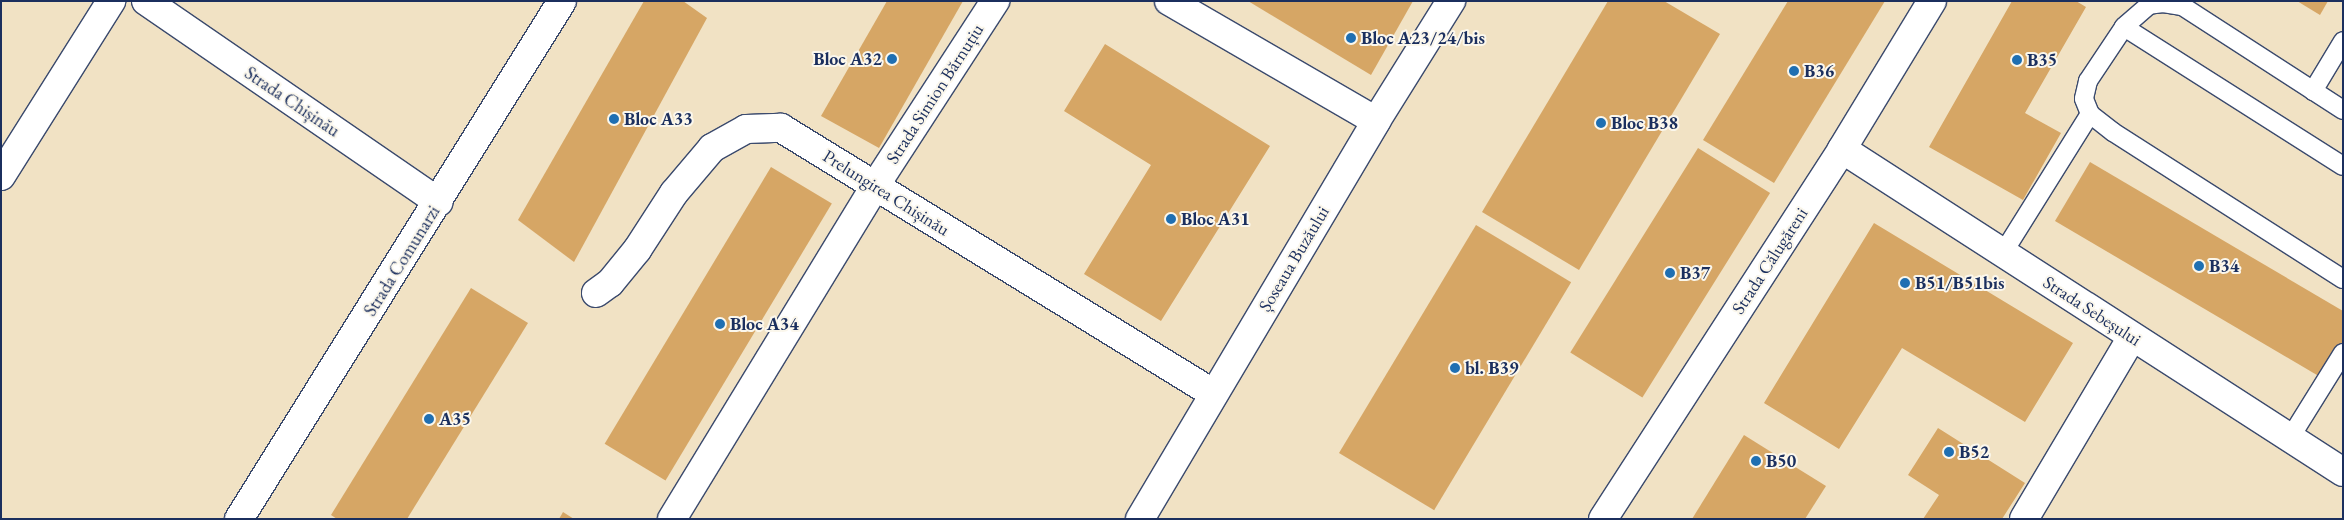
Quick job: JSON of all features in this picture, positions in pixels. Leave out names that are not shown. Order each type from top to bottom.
[{"type":"street","points":[[1,176],[111,1]]},
{"type":"street","name":"Strada Chișinău","points":[[146,1],[439,202]]},
{"type":"street","name":"Strada Comunarzi","points":[[239,519],[439,202],[562,1]]},
{"type":"street","name":"Strada Simion Bărnuțiu","points":[[672,519],[875,186],[995,1]]},
{"type":"street","points":[[1169,1],[1376,121]]},
{"type":"street","name":"Șoseaua Buzăului","points":[[1140,519],[1376,121],[1451,1]]},
{"type":"street","name":"Strada Călugăreni","points":[[1603,519],[1842,149],[1932,1]]},
{"type":"street","name":"Prelungirea Chișinău","points":[[596,293],[610,284],[637,250],[674,193],[712,148],[746,129],[781,128],[1214,394]]},
{"type":"street","name":"Strada Sebeșului","points":[[1842,149],[2343,472]]},
{"type":"street","points":[[2024,519],[2132,337]]},
{"type":"lane","points":[[2343,110],[2182,6],[2163,3],[2149,5],[2124,27],[2088,81],[2084,99],[2090,114],[2113,132],[2343,279]]},
{"type":"lane","points":[[2124,27],[2343,166]]},
{"type":"lane","points":[[2313,91],[2343,41]]},
{"type":"lane","points":[[2002,253],[2090,114]]},
{"type":"lane","points":[[2290,438],[2343,353]]},
{"type":"building","name":"Bloc A33","points":[[644,1],[683,1],[707,18],[574,262],[518,220]]},
{"type":"building","name":"Bloc A32","points":[[887,1],[963,1],[879,148],[821,116]]},
{"type":"building","name":"Bloc A23/24/bis","points":[[1248,1],[1413,1],[1371,75]]},
{"type":"building","name":"Bloc B38","points":[[1608,1],[1664,1],[1720,34],[1579,270],[1482,212]]},
{"type":"building","name":"B36","points":[[1788,1],[1885,1],[1774,183],[1703,140]]},
{"type":"building","name":"B35","points":[[2012,1],[2076,1],[2086,7],[2025,113],[2061,133],[2023,200],[1929,147]]},
{"type":"building","points":[[2297,1],[2328,1],[2320,15]]},
{"type":"building","name":"Bloc A31","points":[[1105,44],[1270,146],[1161,321],[1084,274],[1151,165],[1064,111]]},
{"type":"building","name":"B37","points":[[1698,148],[1770,193],[1642,397],[1570,352]]},
{"type":"building","name":"B34","points":[[2090,162],[2343,311],[2343,342],[2322,378],[2055,221]]},
{"type":"building","name":"Bloc A34","points":[[771,167],[832,204],[666,480],[605,444]]},
{"type":"building","name":"B51/B51bis","points":[[1874,223],[2073,343],[2025,422],[1902,348],[1839,449],[1764,403]]},
{"type":"building","name":"bl. B39","points":[[1476,225],[1571,282],[1434,510],[1339,453]]},
{"type":"building","name":"A35","points":[[471,288],[528,323],[407,519],[337,519],[331,515]]},
{"type":"building","name":"B52","points":[[1938,428],[2025,483],[2002,519],[1923,519],[1939,495],[1908,475]]},
{"type":"building","name":"B50","points":[[1744,435],[1826,486],[1805,519],[1692,519]]},
{"type":"building","points":[[563,512],[574,519],[559,519]]},
{"type":"place","name":"Bloc A23/24/bis","points":[[1351,38]]},
{"type":"place","name":"Bloc A32","points":[[892,59]]},
{"type":"place","name":"B35","points":[[2017,60]]},
{"type":"place","name":"B36","points":[[1794,71]]},
{"type":"place","name":"Bloc A33","points":[[614,119]]},
{"type":"place","name":"Bloc B38","points":[[1601,123]]},
{"type":"place","name":"Bloc A31","points":[[1171,219]]},
{"type":"place","name":"B34","points":[[2199,266]]},
{"type":"place","name":"B37","points":[[1670,273]]},
{"type":"place","name":"B51/B51bis","points":[[1905,283]]},
{"type":"place","name":"Bloc A34","points":[[720,324]]},
{"type":"place","name":"bl. B39","points":[[1455,368]]},
{"type":"place","name":"A35","points":[[429,419]]},
{"type":"place","name":"B52","points":[[1949,452]]},
{"type":"place","name":"B50","points":[[1756,461]]}]
